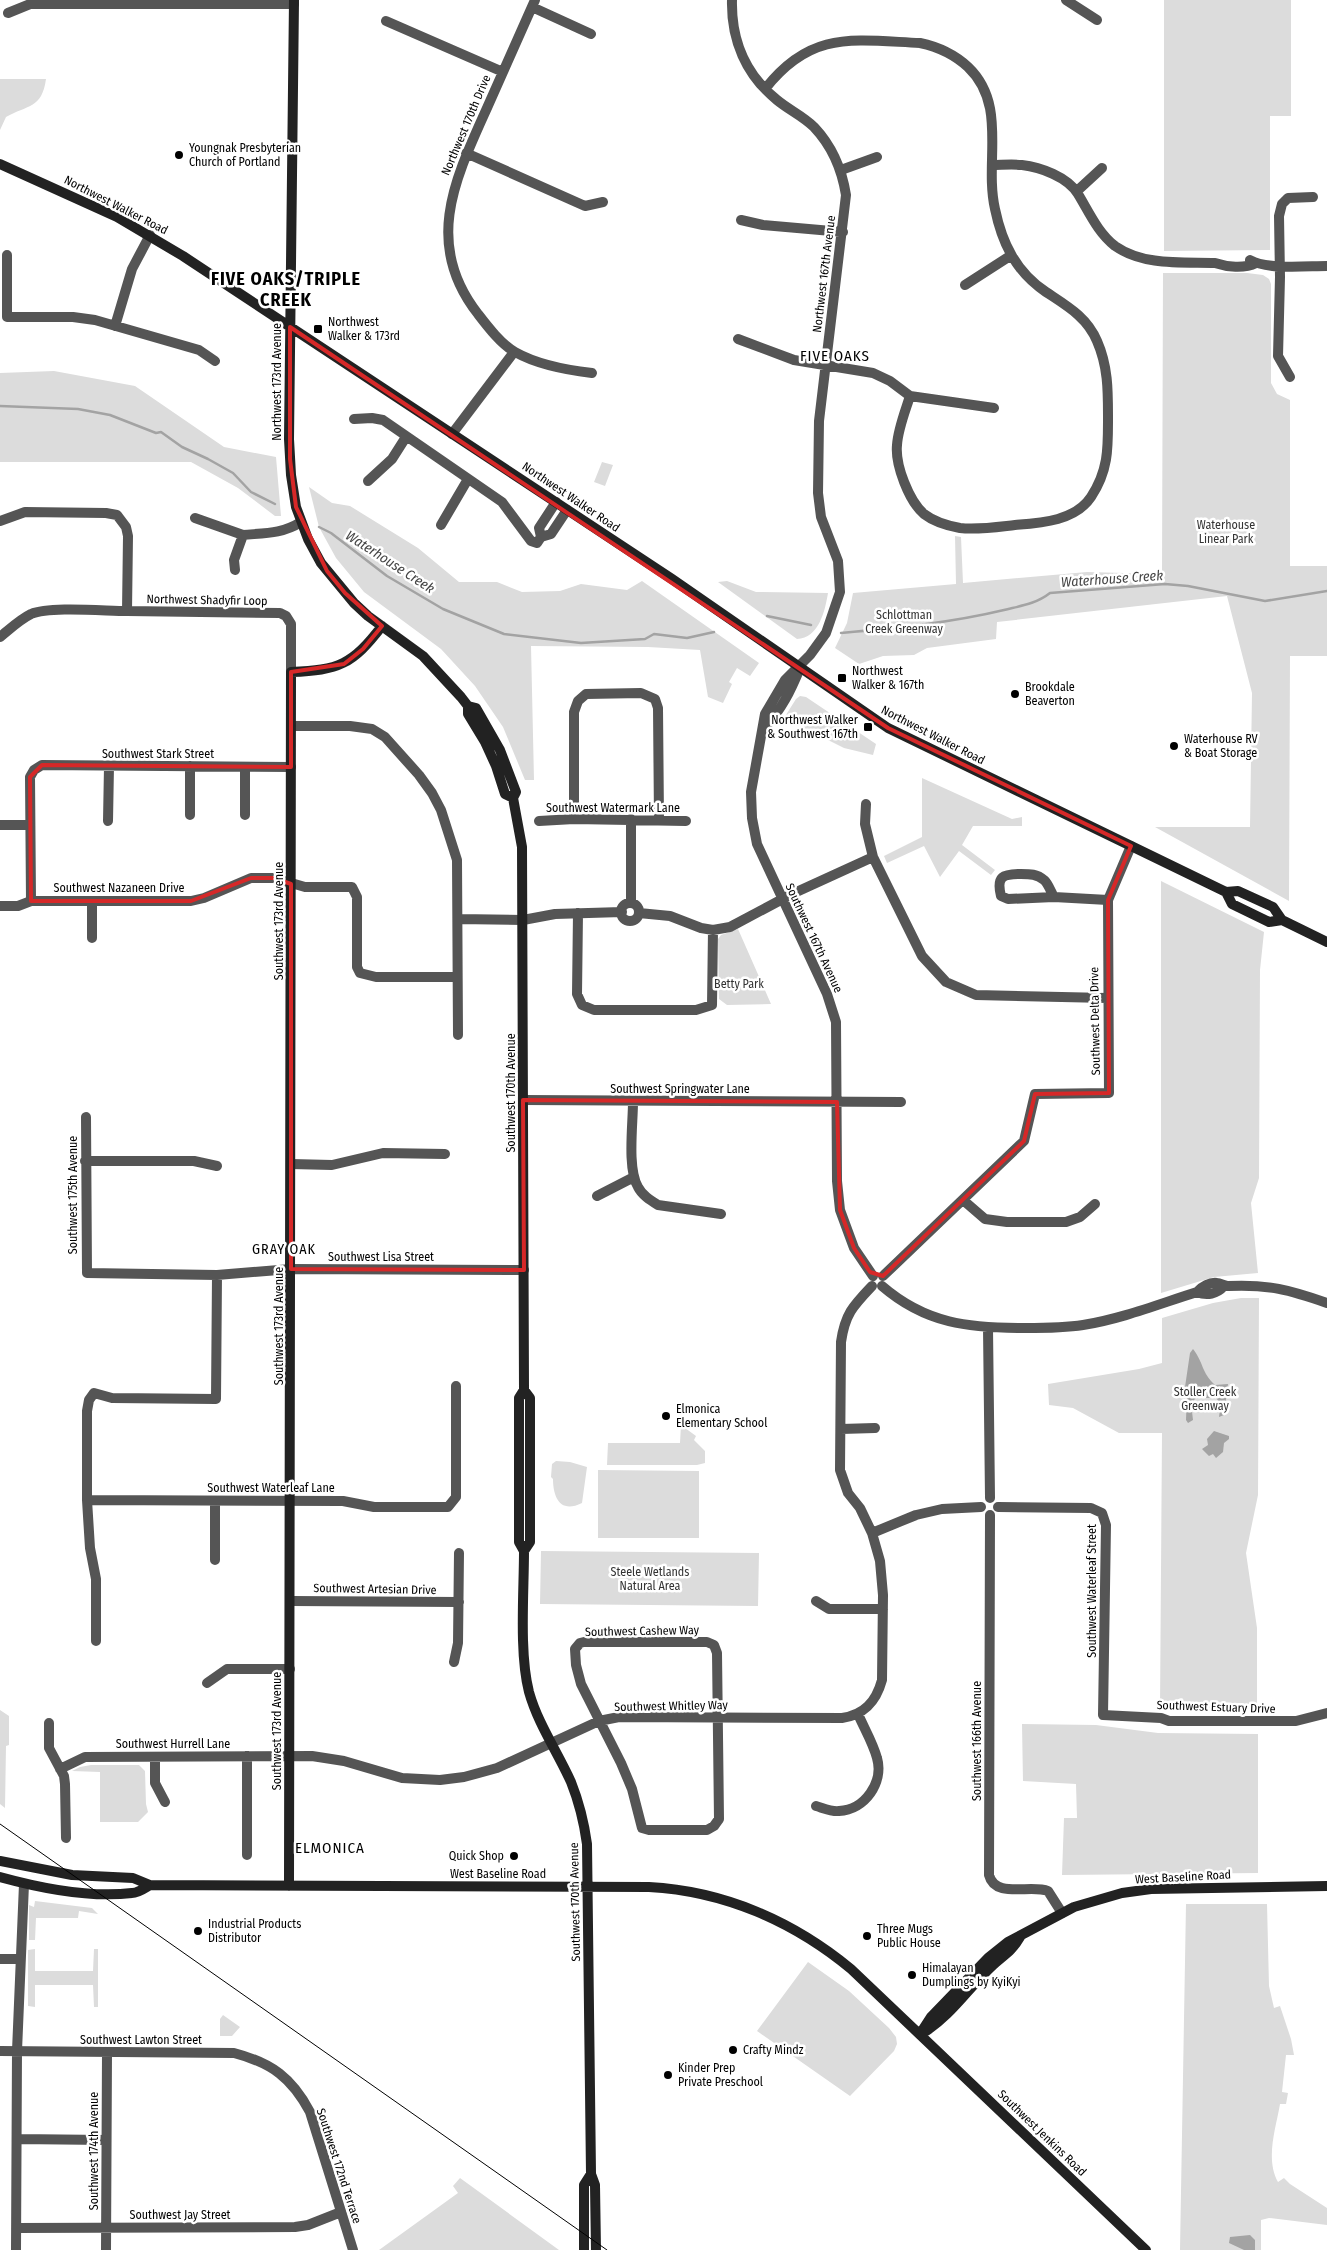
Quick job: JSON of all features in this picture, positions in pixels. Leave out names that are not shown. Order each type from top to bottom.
[{"type":"main road","name":"Northwest 173rd Avenue","points":[[294,2],[290,327],[290,459],[293,491],[301,522],[321,563],[354,603],[382,626]]},
{"type":"main road","name":"Northwest Walker Road","points":[[0,164],[78,198],[150,235],[556,502],[888,728],[1226,892]]},
{"type":"main road","points":[[291,767],[291,672],[326,670],[344,664],[363,649],[382,626]]},
{"type":"main road","name":"Southwest 170th Avenue","points":[[382,626],[424,657],[454,688],[468,706],[476,708],[495,740],[516,792],[513,798],[522,847],[523,920],[524,1390],[530,1398],[530,1542],[524,1551],[526,1673],[538,1718],[570,1780],[584,1823],[587,1844],[591,2174],[595,2185],[596,2250]]},
{"type":"main road","name":"Southwest 173rd Avenue","points":[[289,1886],[291,767]]},
{"type":"main road","points":[[1282,920],[1269,922],[1232,904],[1226,892],[1238,890],[1274,907],[1282,920],[1327,942]]},
{"type":"main road","name":"West Baseline Road","points":[[0,1861],[72,1875],[133,1878],[150,1885],[665,1888],[714,1897],[762,1913],[803,1934],[839,1959],[920,2034],[938,2024],[993,1965],[1012,1950],[1020,1937],[1062,1913],[1104,1897],[1151,1889],[1327,1886]]},
{"type":"main road","name":"West Baseline Road","points":[[0,1877],[24,1884],[53,1889],[107,1893],[134,1893],[150,1885]]},
{"type":"main road","name":"Southwest Jenkins Road","points":[[920,2034],[1146,2250]]},
{"type":"main road","name":"Southwest 170th Avenue","points":[[584,2250],[584,2184],[591,2174]]},
{"type":"street","name":"Northwest 167th Avenue","points":[[732,0],[731,17],[738,48],[744,62],[778,102],[804,118],[824,139],[840,170],[846,195],[819,421],[818,493],[821,517],[838,561],[840,592],[826,633],[800,667]]},
{"type":"street","points":[[1066,0],[1097,20]]},
{"type":"street","points":[[8,13],[30,4],[294,2]]},
{"type":"street","points":[[533,3],[591,34]]},
{"type":"street","name":"Northwest 170th Drive","points":[[514,352],[488,326],[465,298],[454,269],[449,242],[448,214],[453,190],[466,153],[533,3]]},
{"type":"street","points":[[386,21],[503,72]]},
{"type":"street","points":[[765,89],[773,78],[794,60],[814,48],[828,43],[853,40],[932,45],[946,50],[973,72],[985,92],[992,112],[993,200],[1000,231],[1010,256],[1044,291],[1075,311],[1090,330],[1102,355],[1108,382],[1109,449],[1107,462],[1098,485],[1085,506],[1074,513],[1046,522],[970,529],[952,526],[925,515],[914,502],[901,474],[897,459],[898,439],[910,396]]},
{"type":"street","points":[[466,153],[584,206],[603,202]]},
{"type":"street","points":[[840,170],[876,157]]},
{"type":"street","points":[[992,165],[1022,165],[1046,171],[1077,191],[1101,232],[1115,246],[1135,257],[1159,261],[1215,263],[1223,259],[1249,259],[1256,263],[1280,266],[1327,266]]},
{"type":"street","points":[[1077,191],[1102,168]]},
{"type":"street","points":[[1290,377],[1278,356],[1279,216],[1282,204],[1288,198],[1313,197]]},
{"type":"street","points":[[741,220],[763,225],[843,232]]},
{"type":"street","points":[[116,326],[132,269],[150,235]]},
{"type":"street","points":[[7,255],[7,317],[73,317],[116,326],[199,350],[215,361]]},
{"type":"street","points":[[965,285],[1010,256]]},
{"type":"street","points":[[738,339],[794,360],[874,373],[890,381],[910,396],[994,408]]},
{"type":"street","points":[[452,434],[514,352],[552,367],[592,373]]},
{"type":"street","points":[[354,419],[377,418],[502,502],[531,541],[537,543],[541,537],[551,534],[567,510]]},
{"type":"street","points":[[368,481],[392,459],[406,437]]},
{"type":"street","points":[[441,525],[468,479]]},
{"type":"street","points":[[541,537],[539,528],[556,502]]},
{"type":"street","points":[[0,520],[25,512],[106,513],[117,515],[126,527],[128,536],[127,611]]},
{"type":"street","points":[[195,518],[243,535],[278,533],[301,522]]},
{"type":"street","points":[[235,570],[234,560],[243,535]]},
{"type":"street","name":"Northwest Shadyfir Loop","points":[[0,637],[18,622],[33,613],[52,611],[274,613],[286,616],[291,624],[291,672]]},
{"type":"street","name":"Southwest 167th Avenue","points":[[800,667],[785,680],[765,714],[764,728],[753,769],[751,792],[752,818],[757,844],[828,994],[836,1022],[837,1180],[840,1210],[854,1248],[877,1281]]},
{"type":"street","points":[[574,819],[574,712],[578,701],[586,694],[641,693],[655,699],[658,708],[659,820]]},
{"type":"street","points":[[292,726],[350,726],[372,729],[384,737],[419,775],[441,810],[454,848],[458,875],[458,1035]]},
{"type":"street","name":"Southwest Stark Street","points":[[30,825],[30,777],[34,770],[42,766],[291,767]]},
{"type":"street","points":[[108,821],[109,766]]},
{"type":"street","points":[[190,766],[190,815]]},
{"type":"street","points":[[245,767],[245,815]]},
{"type":"street","points":[[866,804],[865,824],[874,856],[922,956],[946,982],[976,995],[1107,998]]},
{"type":"street","points":[[631,819],[631,903]]},
{"type":"street","name":"Southwest Watermark Lane","points":[[539,820],[631,819],[686,821]]},
{"type":"street","points":[[0,825],[30,825],[31,901]]},
{"type":"street","name":"Southwest Delta Drive","points":[[877,1281],[1024,1141],[1035,1094],[1108,1093],[1108,900],[1131,846]]},
{"type":"street","points":[[639,913],[670,916],[701,928],[713,930],[730,926],[782,899],[874,856]]},
{"type":"street","points":[[1054,897],[1045,880],[1034,874],[1006,874],[1001,878],[998,886],[1001,896],[1008,899],[1054,897],[1108,900]]},
{"type":"street","name":"Southwest Nazaneen Drive","points":[[0,906],[18,906],[31,901],[191,901],[204,898],[251,878],[274,878],[305,887],[352,887],[357,897],[357,967],[360,973],[376,977],[457,977]]},
{"type":"street","points":[[92,901],[92,938]]},
{"type":"street","points":[[631,903],[637,906],[639,913],[637,918],[630,921],[624,918],[622,912],[624,906],[631,903]]},
{"type":"street","points":[[458,919],[523,920],[554,914],[622,912]]},
{"type":"street","points":[[578,913],[577,994],[582,1005],[594,1010],[696,1010],[712,1005],[713,930]]},
{"type":"street","name":"Southwest Springwater Lane","points":[[523,1100],[901,1102]]},
{"type":"street","points":[[633,1102],[634,1177],[644,1195],[658,1205],[721,1214]]},
{"type":"street","name":"Southwest 175th Avenue","points":[[86,1117],[87,1273]]},
{"type":"street","points":[[291,1164],[332,1165],[383,1153],[445,1154]]},
{"type":"street","points":[[85,1161],[194,1161],[217,1166]]},
{"type":"street","points":[[597,1196],[634,1177]]},
{"type":"street","points":[[963,1200],[985,1219],[1007,1222],[1066,1222],[1080,1217],[1095,1204]]},
{"type":"street","name":"Southwest Lisa Street","points":[[87,1273],[217,1275],[291,1269],[524,1270]]},
{"type":"street","points":[[96,1641],[96,1579],[90,1548],[87,1500],[87,1411],[89,1400],[94,1393],[112,1398],[216,1399],[217,1275]]},
{"type":"street","points":[[816,1806],[838,1812],[853,1808],[866,1799],[874,1789],[878,1769],[877,1758],[858,1714],[870,1706],[879,1693],[882,1680],[883,1609],[880,1561],[872,1533],[860,1508],[848,1493],[840,1470],[841,1342],[844,1323],[852,1307],[877,1281],[907,1305],[938,1319],[964,1326],[988,1328],[1082,1326],[1118,1317],[1197,1292],[1204,1295],[1219,1292],[1224,1286],[1271,1286],[1288,1289],[1327,1303]]},
{"type":"street","points":[[988,1328],[990,1498]]},
{"type":"street","name":"Southwest Waterleaf Lane","points":[[87,1500],[343,1501],[374,1507],[448,1507],[456,1497],[456,1386]]},
{"type":"street","points":[[841,1429],[875,1428]]},
{"type":"street","points":[[990,1498],[996,1501],[998,1508],[995,1513],[990,1515],[983,1513],[981,1508],[984,1500],[990,1498]]},
{"type":"street","points":[[215,1500],[215,1560]]},
{"type":"street","points":[[872,1533],[916,1515],[933,1511],[981,1508]]},
{"type":"street","name":"Southwest Waterleaf Street","points":[[998,1508],[1091,1508],[1102,1514],[1106,1525],[1103,1715]]},
{"type":"street","name":"Southwest 166th Avenue","points":[[990,1515],[989,1875],[993,1883],[1000,1887],[1040,1888],[1048,1891],[1062,1913]]},
{"type":"street","points":[[454,1662],[458,1643],[459,1553]]},
{"type":"street","name":"Southwest Artesian Drive","points":[[291,1600],[458,1602]]},
{"type":"street","points":[[816,1601],[829,1608],[883,1609]]},
{"type":"street","name":"Southwest Cashew Way","points":[[599,1721],[577,1670],[575,1649],[584,1642],[707,1642],[714,1645],[717,1653],[718,1718]]},
{"type":"street","points":[[206,1683],[227,1669],[290,1669]]},
{"type":"street","name":"Southwest Estuary Drive","points":[[1103,1715],[1161,1718],[1169,1721],[1288,1721],[1327,1713]]},
{"type":"street","name":"Southwest Whitley Way","points":[[290,1756],[312,1756],[344,1762],[402,1778],[440,1780],[464,1777],[497,1768],[551,1745],[599,1721],[619,1717],[842,1718],[858,1714]]},
{"type":"street","points":[[599,1721],[622,1764],[632,1789],[642,1828],[649,1830],[707,1830],[714,1826],[719,1819],[718,1718]]},
{"type":"street","points":[[49,1723],[49,1748],[60,1769],[65,1784],[66,1838]]},
{"type":"street","points":[[246,1756],[247,1855]]},
{"type":"street","name":"Southwest Hurrell Lane","points":[[60,1769],[85,1757],[290,1756]]},
{"type":"street","points":[[155,1757],[155,1783],[165,1802]]},
{"type":"street","points":[[16,2250],[17,2051],[24,1884]]},
{"type":"street","points":[[0,1959],[20,1959]]},
{"type":"street","name":"Southwest Lawton Street","points":[[0,2051],[234,2053],[263,2062],[277,2071]]},
{"type":"street","name":"Southwest 174th Avenue","points":[[106,2250],[107,2052]]},
{"type":"street","name":"Southwest 172nd Terrace","points":[[277,2071],[300,2094],[310,2112],[352,2250]]},
{"type":"street","points":[[17,2139],[106,2140]]},
{"type":"street","name":"Southwest Jay Street","points":[[16,2228],[295,2227],[316,2222],[341,2212]]},
{"type":"highlighted area","points":[[290,327],[888,728],[1131,846],[1108,900],[1109,1093],[1035,1094],[1024,1141],[883,1276],[870,1272],[854,1248],[840,1210],[837,1102],[523,1100],[524,1270],[291,1269],[291,884],[274,878],[251,878],[191,901],[31,901],[30,777],[42,765],[291,767],[291,672],[344,664],[363,649],[382,626],[345,593],[327,571],[296,507],[290,459]]},
{"type":"green space","points":[[1164,0],[1291,0],[1291,116],[1270,116],[1270,250],[1164,251]]},
{"type":"green space","points":[[0,79],[46,79],[44,89],[37,101],[27,108],[6,117],[0,130]]},
{"type":"green space","name":"Waterhouse Linear Park","points":[[1163,273],[1247,273],[1263,275],[1269,279],[1271,284],[1271,383],[1277,394],[1290,400],[1290,566],[1327,566],[1327,656],[1290,656],[1289,901],[1155,827],[1250,827],[1252,693],[1227,596],[997,622],[996,639],[927,648],[914,655],[883,656],[859,664],[835,648],[847,623],[853,593],[956,584],[955,536],[961,537],[963,583],[1087,572],[1162,574]]},
{"type":"green space","points":[[54,371],[135,386],[224,447],[276,457],[281,516],[275,516],[238,488],[191,462],[0,462],[0,373]]},
{"type":"green space","points":[[602,462],[613,465],[605,486],[594,482]]},
{"type":"green space","points":[[309,487],[332,503],[350,506],[418,548],[459,582],[497,582],[522,592],[560,591],[581,584],[627,590],[642,581],[759,663],[750,676],[737,668],[729,682],[732,684],[723,703],[708,697],[700,650],[648,647],[531,646],[534,780],[525,780],[503,727],[475,686],[441,649],[364,592],[336,558],[319,527]]},
{"type":"green space","points":[[727,581],[756,592],[828,593],[823,615],[816,629],[811,634],[797,639],[718,582]]},
{"type":"green space","points":[[800,696],[806,697],[876,744],[873,755],[844,748],[784,718]]},
{"type":"green space","points":[[922,778],[1012,819],[1022,817],[1022,826],[973,826],[962,845],[995,870],[991,875],[959,851],[940,877],[924,846],[887,863],[884,856],[922,837]]},
{"type":"green space","points":[[1161,881],[1264,932],[1260,970],[1259,1178],[1251,1203],[1258,1273],[1214,1277],[1161,1293]]},
{"type":"green space","name":"Betty Park","points":[[738,929],[771,1004],[727,1005],[719,999],[718,939],[721,935]]},
{"type":"green space","name":"Stoller Creek Greenway","points":[[1241,1298],[1259,1298],[1258,1495],[1246,1553],[1257,1628],[1257,1709],[1160,1709],[1162,1433],[1119,1433],[1073,1408],[1049,1405],[1048,1384],[1139,1369],[1162,1363],[1162,1318],[1213,1303]]},
{"type":"green space","points":[[681,1425],[696,1436],[694,1440],[705,1451],[705,1463],[697,1465],[607,1465],[608,1443],[680,1443]]},
{"type":"green space","points":[[556,1461],[570,1462],[587,1467],[582,1503],[568,1506],[559,1502],[554,1492],[553,1479],[551,1477],[552,1464]]},
{"type":"green space","points":[[598,1470],[699,1471],[699,1538],[598,1538]]},
{"type":"green space","name":"Steele Wetlands Natural Area","points":[[541,1551],[759,1553],[758,1606],[540,1604]]},
{"type":"green space","points":[[0,1710],[9,1716],[9,1745],[6,1746],[5,1808],[0,1804]]},
{"type":"green space","points":[[1022,1724],[1096,1725],[1158,1733],[1258,1734],[1258,1873],[1062,1875],[1064,1818],[1077,1818],[1076,1784],[1023,1781]]},
{"type":"green space","points":[[91,1765],[139,1765],[145,1771],[148,1812],[138,1822],[100,1822],[100,1772],[72,1771]]},
{"type":"green space","points":[[35,1901],[92,1908],[98,1914],[79,1911],[78,1918],[36,1918],[35,1940],[29,1940],[29,1905],[34,1907]]},
{"type":"green space","points":[[1186,1904],[1267,1904],[1269,1986],[1274,2008],[1280,2006],[1291,2039],[1294,2055],[1286,2055],[1282,2092],[1288,2093],[1286,2104],[1280,2104],[1273,2143],[1272,2163],[1278,2182],[1284,2178],[1327,2208],[1327,2225],[1269,2218],[1261,2220],[1261,2250],[1180,2250]]},
{"type":"green space","points":[[35,1949],[35,1971],[93,1971],[94,1949],[98,1949],[98,2007],[94,2007],[93,1985],[35,1985],[35,2007],[28,2006],[28,1950]]},
{"type":"green space","points":[[808,1962],[849,1991],[889,2028],[896,2037],[897,2044],[894,2051],[850,2096],[757,2031]]},
{"type":"green space","points":[[223,2015],[240,2027],[232,2036],[220,2036],[220,2019]]},
{"type":"green space","points":[[460,2178],[559,2250],[379,2250],[458,2193],[453,2186]]},
{"type":"shaded area","points":[[1193,1349],[1207,1376],[1215,1385],[1228,1384],[1224,1415],[1219,1417],[1220,1405],[1216,1398],[1196,1398],[1191,1403],[1193,1420],[1188,1423],[1186,1420],[1187,1392],[1185,1387],[1190,1353]]},
{"type":"shaded area","points":[[1214,1431],[1229,1436],[1229,1439],[1224,1443],[1223,1452],[1216,1458],[1213,1454],[1209,1456],[1202,1449],[1208,1445],[1207,1439]]},
{"type":"shaded area","points":[[1250,2235],[1255,2240],[1255,2250],[1244,2250],[1229,2243],[1230,2237]]},
{"type":"waterway","name":"Waterhouse Creek","points":[[0,406],[78,409],[110,415],[156,433],[161,432],[182,447],[233,473],[251,492],[275,504]]},
{"type":"waterway","name":"Waterhouse Creek","points":[[319,527],[331,533],[387,576],[443,609],[504,634],[581,643],[645,639],[654,634],[687,638],[714,632]]},
{"type":"waterway","name":"Waterhouse Creek","points":[[841,633],[984,615],[1028,604],[1050,593],[1165,584],[1188,586],[1265,601],[1327,591]]},
{"type":"waterway","name":"Waterhouse Creek","points":[[767,616],[811,625]]},
{"type":"tram line","points":[[0,1824],[607,2250]]},
{"type":"place","name":"Youngnak Presbyterian Church of Portland","points":[[179,155]]},
{"type":"place","name":"Northwest Walker & 173rd","points":[[318,329]]},
{"type":"place","name":"Northwest Walker & 167th","points":[[842,678]]},
{"type":"place","name":"Brookdale Beaverton","points":[[1015,694]]},
{"type":"place","name":"Northwest Walker & Southwest 167th","points":[[868,727]]},
{"type":"place","name":"Waterhouse RV & Boat Storage","points":[[1174,746]]},
{"type":"place","name":"Elmonica Elementary School","points":[[666,1416]]},
{"type":"place","name":"Quick Shop","points":[[514,1856]]},
{"type":"place","name":"Industrial Products Distributor","points":[[198,1931]]},
{"type":"place","name":"Three Mugs Public House","points":[[867,1936]]},
{"type":"place","name":"Himalayan Dumplings by KyiKyi","points":[[912,1975]]},
{"type":"place","name":"Crafty Mindz","points":[[733,2050]]},
{"type":"place","name":"Kinder Prep Private Preschool","points":[[668,2075]]},
{"type":"district","name":"FIVE OAKS/TRIPLE CREEK","points":[[286,289]]},
{"type":"district","name":"FIVE OAKS","points":[[835,356]]},
{"type":"district","name":"GRAY OAK","points":[[284,1249]]},
{"type":"district","name":"ELMONICA","points":[[330,1848]]},
{"type":"park label","name":"Schlottman Creek Greenway","points":[[904,622]]}]
